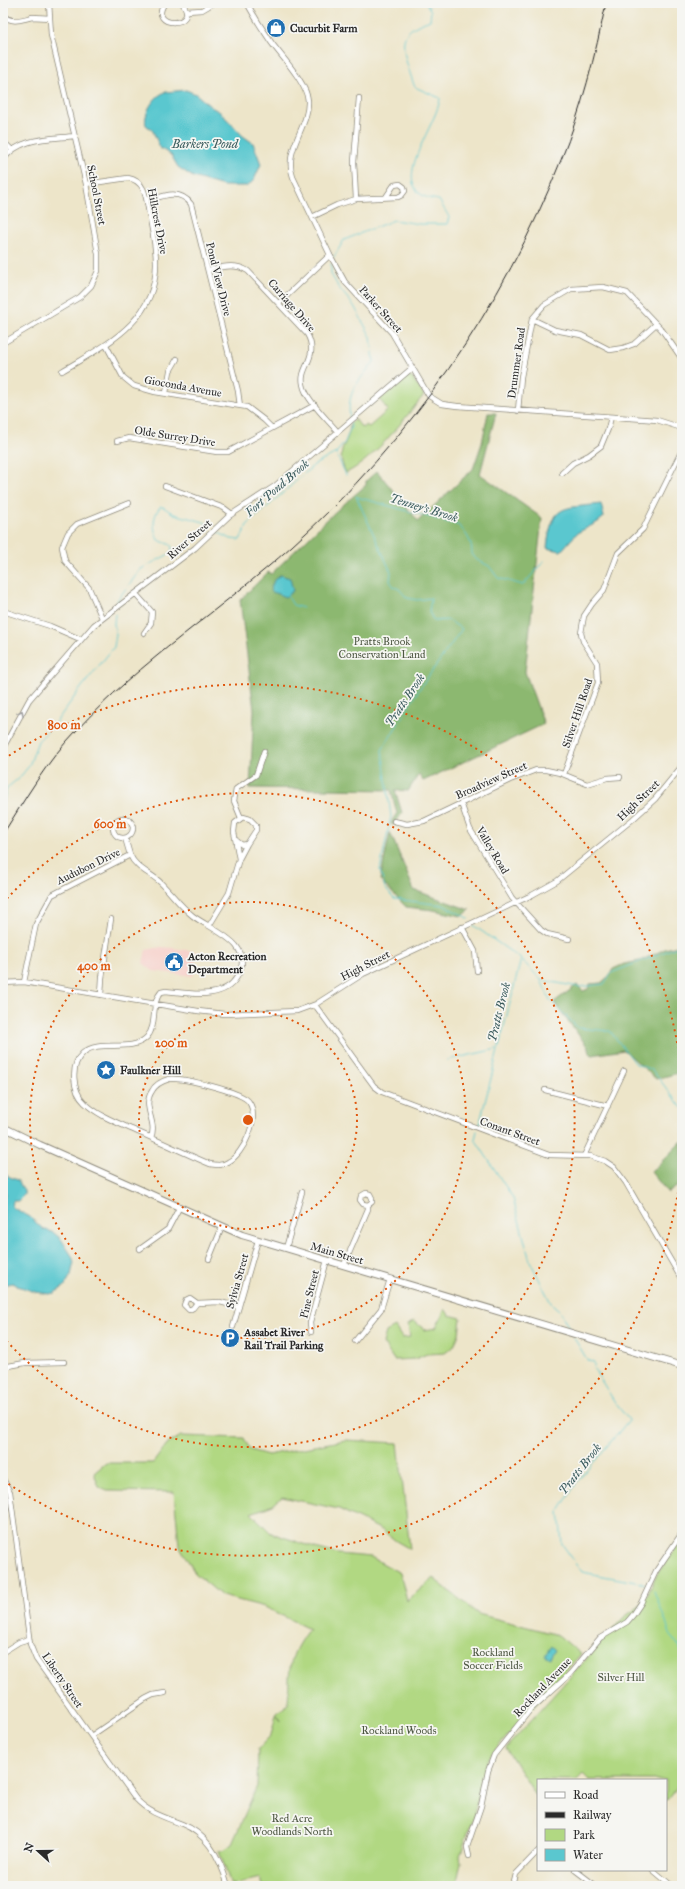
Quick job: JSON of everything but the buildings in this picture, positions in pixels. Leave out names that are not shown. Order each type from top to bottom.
[{"type":"main road","name":"Main Street","points":[[3,1127],[179,1208],[222,1227],[258,1240],[680,1365]]},
{"type":"street","name":"School Street","points":[[3,343],[80,297],[94,281],[98,271],[99,260],[86,184],[51,35],[49,3]]},
{"type":"street","points":[[166,3],[162,9],[162,14],[165,19],[175,23],[181,21],[184,17],[186,11],[182,3]]},
{"type":"street","points":[[186,11],[202,10],[214,3]]},
{"type":"street","name":"Parker Street","points":[[246,3],[270,41],[302,85],[307,96],[306,110],[292,152],[290,168],[293,177],[330,255],[342,276],[353,292],[392,333],[428,394],[437,402],[471,408],[657,420],[682,428]]},
{"type":"street","points":[[3,16],[12,21],[34,17],[49,18]]},
{"type":"street","points":[[356,199],[354,162],[359,98]]},
{"type":"street","points":[[3,160],[12,150],[25,142],[75,136]]},
{"type":"street","points":[[3,141],[12,150]]},
{"type":"street","name":"Hillcrest Drive","points":[[62,371],[125,332],[144,308],[152,289],[156,261],[147,201],[142,185],[133,179],[124,178],[86,184]]},
{"type":"street","name":"Pond View Drive","points":[[147,201],[175,194],[182,196],[188,201],[192,208],[238,391],[240,406]]},
{"type":"street","points":[[312,217],[338,204],[356,199],[386,197]]},
{"type":"street","points":[[279,303],[330,255]]},
{"type":"street","name":"Carriage Drive","points":[[208,270],[231,266],[245,269],[254,276],[307,334],[311,341],[311,354],[302,383],[315,405],[337,431]]},
{"type":"street","name":"Drummer Road","points":[[518,411],[521,377],[532,319],[542,307],[568,290],[575,288],[603,287],[627,293],[656,324],[682,359]]},
{"type":"street","points":[[532,319],[555,330],[581,335],[601,347],[610,350],[630,345],[641,338],[656,324]]},
{"type":"street","name":"Gioconda Avenue","points":[[106,345],[121,372],[130,384],[142,389],[166,394],[240,406],[253,411],[272,428]]},
{"type":"street","points":[[166,394],[170,370],[177,359]]},
{"type":"street","name":"River Street","points":[[3,748],[27,703],[80,639],[102,618],[136,594],[195,548],[232,514],[271,489],[412,368]]},
{"type":"street","name":"Olde Surrey Drive","points":[[117,441],[129,438],[225,452],[315,405]]},
{"type":"street","points":[[562,473],[573,462],[589,455],[601,446],[611,417]]},
{"type":"street","name":"Silver Hill Road","points":[[564,774],[598,683],[597,663],[583,641],[581,633],[584,616],[604,590],[618,554],[643,528],[682,450]]},
{"type":"street","points":[[165,486],[224,508],[232,514]]},
{"type":"street","points":[[102,618],[89,588],[64,561],[62,547],[68,533],[77,524],[129,503]]},
{"type":"street","points":[[136,594],[152,612],[151,623],[144,633]]},
{"type":"street","points":[[3,611],[50,626],[80,639]]},
{"type":"street","points":[[241,818],[234,801],[236,789],[256,775],[264,751]]},
{"type":"street","name":"High Street","points":[[3,983],[24,982],[156,1005],[225,1014],[262,1014],[297,1011],[315,1005],[363,974],[548,887],[646,808],[682,766]]},
{"type":"street","name":"Broadview Street","points":[[394,821],[407,824],[418,822],[536,770],[546,770],[564,774],[587,784],[607,778],[620,777]]},
{"type":"street","name":"Valley Road","points":[[461,803],[470,829],[515,903],[541,930],[547,934],[569,939]]},
{"type":"street","points":[[209,926],[229,893],[238,859],[256,830],[256,825],[246,817],[241,818],[235,823],[234,827],[237,841],[238,859]]},
{"type":"street","name":"Audubon Drive","points":[[120,818],[128,819],[132,825],[132,832],[125,838],[117,836],[113,830],[115,822],[120,818]]},
{"type":"street","name":"Audubon Drive","points":[[125,838],[130,855],[135,864],[160,882],[192,916],[229,939],[238,949],[242,964],[237,977],[229,986],[210,994],[163,991],[158,995],[156,1005]]},
{"type":"street","points":[[237,841],[242,844],[247,844]]},
{"type":"street","name":"Audubon Drive","points":[[24,982],[36,924],[52,895],[130,855]]},
{"type":"street","points":[[101,995],[102,978],[111,919]]},
{"type":"street","points":[[462,927],[476,951],[477,970]]},
{"type":"street","points":[[151,1137],[153,1128],[148,1110],[148,1100],[154,1088],[166,1080],[176,1079],[233,1091],[247,1099],[253,1109],[253,1121],[242,1147],[235,1158],[222,1165],[210,1164],[114,1121],[84,1102],[77,1089],[74,1072],[79,1058],[86,1051],[96,1048],[130,1045],[145,1039],[152,1028],[156,1005]]},
{"type":"street","name":"Conant Street","points":[[315,1005],[374,1086],[382,1092],[549,1156],[584,1156],[600,1158],[614,1167],[682,1280]]},
{"type":"street","points":[[584,1156],[624,1071]]},
{"type":"street","points":[[545,1090],[608,1106]]},
{"type":"street","points":[[286,1248],[302,1192]]},
{"type":"street","points":[[344,1265],[368,1205]]},
{"type":"street","points":[[140,1249],[168,1229],[179,1208]]},
{"type":"street","points":[[209,1258],[222,1227]]},
{"type":"street","name":"Sylvia Street","points":[[233,1327],[258,1240]]},
{"type":"street","name":"Pine Street","points":[[311,1332],[310,1323],[327,1260]]},
{"type":"street","points":[[355,1341],[380,1309],[390,1279]]},
{"type":"street","points":[[197,1303],[222,1302],[239,1307]]},
{"type":"street","points":[[3,1367],[26,1363],[64,1362]]},
{"type":"street","name":"Liberty Street","points":[[3,1479],[10,1492],[29,1639],[36,1659],[136,1799],[143,1807],[160,1816],[182,1824],[200,1835],[214,1851],[225,1874],[228,1886]]},
{"type":"street","name":"Rockland Avenue","points":[[469,1856],[467,1847],[481,1806],[488,1771],[494,1755],[530,1710],[569,1675],[600,1638],[627,1622],[633,1615],[656,1571],[682,1533]]},
{"type":"street","points":[[3,1652],[19,1642],[29,1639]]},
{"type":"street","points":[[91,1736],[145,1698],[165,1693]]},
{"type":"street","points":[[513,1886],[513,1880],[516,1874],[537,1852]]},
{"type":"street","points":[[576,1871],[596,1886]]},
{"type":"street","points":[[654,1871],[672,1886]]},
{"type":"shaded area","points":[[161,947],[205,953],[196,958],[193,976],[153,971],[143,963],[146,950]]},
{"type":"green space","points":[[406,377],[411,377],[413,379],[424,395],[378,449],[357,467],[346,473],[341,458],[350,424],[355,419],[362,428],[366,425],[369,427],[388,410],[379,399]]},
{"type":"green space","name":"Pratts Brook Conservation Land","points":[[488,413],[496,413],[480,474],[542,518],[525,672],[544,724],[423,781],[419,774],[408,791],[395,790],[402,813],[394,825],[391,824],[397,813],[391,790],[250,788],[254,710],[240,600],[268,572],[271,574],[336,511],[366,485],[366,481],[377,471],[418,521],[473,469],[482,443]]},
{"type":"green space","points":[[390,832],[414,890],[470,910],[462,916],[433,910],[406,907],[380,880]]},
{"type":"green space","points":[[682,945],[682,1072],[656,1079],[624,1050],[591,1055],[587,1046],[554,1002],[577,985],[583,991],[588,989],[590,984],[601,983],[609,976],[613,969],[624,964],[640,961],[665,949]]},
{"type":"green space","points":[[682,1141],[682,1183],[668,1193],[651,1172]]},
{"type":"green space","points":[[445,1309],[449,1315],[461,1318],[459,1334],[454,1346],[445,1353],[427,1354],[415,1359],[394,1360],[383,1343],[386,1332],[395,1327],[402,1338],[410,1337],[408,1325],[414,1321],[425,1330],[436,1328]]},
{"type":"green space","points":[[181,1436],[244,1438],[250,1450],[268,1455],[345,1440],[398,1443],[410,1549],[396,1541],[382,1530],[339,1509],[282,1497],[273,1505],[251,1513],[271,1533],[338,1554],[371,1557],[400,1573],[407,1601],[433,1578],[478,1614],[558,1635],[581,1654],[488,1758],[473,1818],[460,1856],[461,1862],[456,1886],[262,1886],[260,1878],[231,1885],[219,1850],[224,1850],[232,1844],[257,1786],[258,1749],[271,1735],[276,1715],[282,1722],[276,1714],[288,1704],[289,1673],[293,1657],[296,1648],[309,1629],[265,1607],[222,1596],[195,1573],[179,1545],[174,1492],[107,1491],[99,1487],[94,1473],[106,1463],[153,1463],[167,1444]]},
{"type":"green space","name":"Silver Hill","points":[[682,1540],[682,1782],[667,1800],[667,1779],[588,1779],[583,1774],[578,1779],[537,1779],[537,1797],[506,1748],[624,1617],[640,1606],[648,1594],[657,1574]]},
{"type":"water","name":"Barkers Pond","points":[[186,90],[196,94],[211,107],[220,112],[243,136],[253,143],[261,164],[254,180],[248,186],[223,186],[193,177],[178,167],[171,155],[160,148],[153,131],[146,125],[146,116],[150,106],[157,97],[166,92]]},
{"type":"water","points":[[601,504],[604,517],[598,522],[577,533],[561,551],[547,548],[552,522],[556,515],[569,508]]},
{"type":"water","points":[[280,575],[290,578],[293,591],[285,597],[270,591],[274,580]]},
{"type":"water","points":[[3,1174],[17,1180],[24,1190],[24,1195],[18,1201],[13,1201],[12,1207],[30,1217],[43,1229],[54,1233],[61,1239],[72,1256],[74,1262],[71,1275],[64,1287],[54,1293],[49,1294],[35,1292],[13,1283],[3,1285],[3,1198],[6,1193],[3,1191]]},
{"type":"water","points":[[551,1646],[555,1650],[550,1658],[545,1655]]},
{"type":"waterway","name":"Fort Pond Brook","points":[[334,257],[344,240],[394,220],[420,224],[447,224],[449,217],[439,200],[424,196],[415,188],[412,177],[419,150],[432,122],[440,98],[417,88],[414,85],[404,53],[404,40],[408,32],[430,20],[431,11],[426,3]]},
{"type":"waterway","name":"Fort Pond Brook","points":[[331,264],[331,274],[339,288],[354,306],[371,337],[374,362],[354,388],[350,402],[350,419]]},
{"type":"waterway","name":"Fort Pond Brook","points":[[217,532],[231,539],[240,540],[247,525],[314,465],[336,453],[345,442],[351,427],[350,423]]},
{"type":"waterway","name":"Pratts Brook","points":[[336,453],[346,475]]},
{"type":"waterway","name":"Pratts Brook","points":[[356,496],[391,572],[390,581],[394,587],[399,589],[407,598],[417,600],[431,598],[429,612],[434,621],[448,620],[462,629],[420,688],[382,750],[391,816],[380,870],[385,888],[394,899],[443,905],[468,918]]},
{"type":"waterway","name":"Tenney's Brook","points":[[357,497],[458,525],[468,538],[471,545],[472,554],[477,560],[489,566],[498,578],[523,585],[544,561]]},
{"type":"waterway","name":"Fort Pond Brook","points":[[117,604],[118,599],[141,569],[171,553],[171,545],[158,540],[155,532],[154,523],[157,511],[160,507],[163,507],[174,514],[204,522],[210,526]]},
{"type":"waterway","points":[[287,595],[293,605],[303,608]]},
{"type":"waterway","name":"Fort Pond Brook","points":[[3,802],[7,788],[20,777],[29,766],[38,741],[53,726],[114,647],[116,634],[114,624],[115,614]]},
{"type":"waterway","name":"Pratts Brook","points":[[473,925],[521,959],[479,1126]]},
{"type":"waterway","points":[[522,960],[541,980],[579,987],[604,984],[611,973],[682,945]]},
{"type":"waterway","points":[[541,980],[550,1000],[578,1028],[610,1031],[636,1064],[652,1070],[682,1108]]},
{"type":"waterway","points":[[447,1060],[497,1049]]},
{"type":"waterway","name":"Pratts Brook","points":[[477,1131],[475,1139],[513,1198],[530,1261],[551,1303],[559,1310]]},
{"type":"waterway","name":"Pratts Brook","points":[[561,1313],[570,1330]]},
{"type":"waterway","name":"Pratts Brook","points":[[574,1338],[588,1361],[594,1362],[594,1366]]},
{"type":"waterway","name":"Pratts Brook","points":[[594,1369],[616,1404],[629,1420],[577,1482],[559,1511],[562,1544],[582,1572],[646,1584]]},
{"type":"waterway","name":"Pratts Brook","points":[[654,1591],[670,1633],[682,1652]]},
{"type":"railway","points":[[3,834],[55,755],[76,731],[127,681],[238,592],[292,546],[335,505],[376,462],[414,416],[449,368],[482,319],[538,214],[569,141],[582,102],[606,3]]},
{"type":"place","name":"Cucurbit Farm","points":[[276,28]]},
{"type":"place","name":"Acton Recreation Department","points":[[174,962]]},
{"type":"place","name":"Faulkner Hill","points":[[106,1070]]},
{"type":"place","name":"Assabet River Rail Trail Parking","points":[[230,1338]]},
{"type":"park label","name":"Rockland Soccer Fields","points":[[493,1658]]},
{"type":"park label","name":"Rockland Woods","points":[[399,1730]]},
{"type":"park label","name":"Red Acre Woodlands North","points":[[292,1824]]}]
